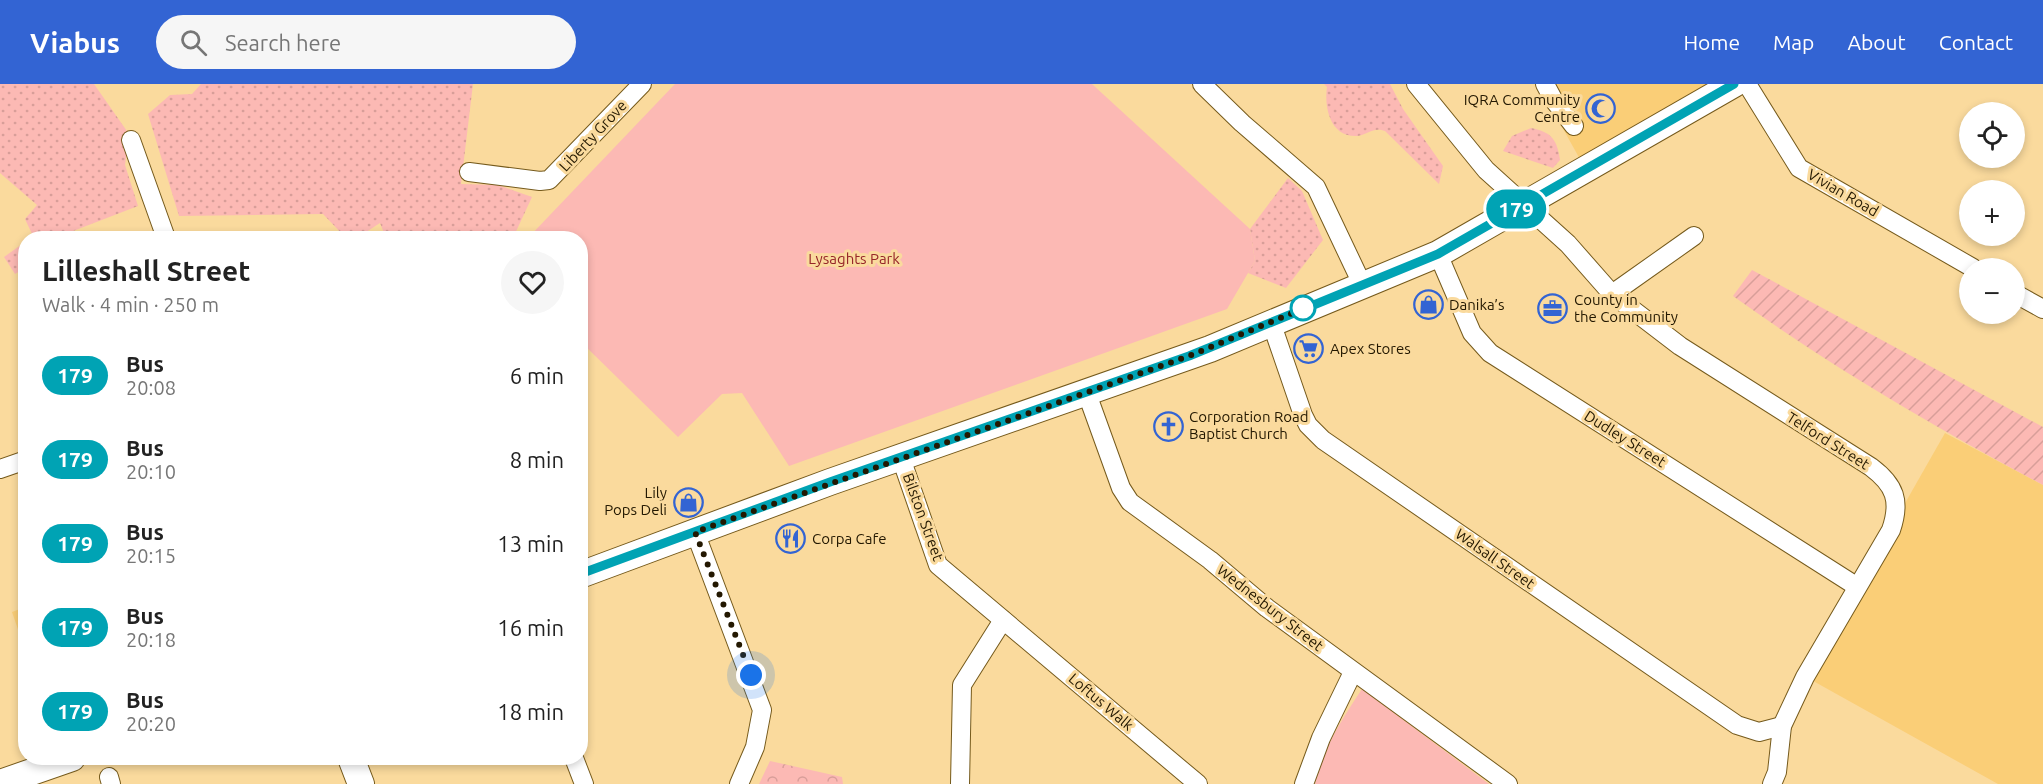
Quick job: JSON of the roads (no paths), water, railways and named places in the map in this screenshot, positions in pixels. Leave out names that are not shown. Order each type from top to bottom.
[{"type":"street","name":"Liberty Grove","points":[[469,172],[540,181],[549,180],[642,84]]},
{"type":"street","points":[[1202,84],[1242,123],[1316,187],[1362,284]]},
{"type":"street","name":"Telford Street","points":[[1416,84],[1486,170],[1568,244],[1612,294],[1680,346],[1871,467],[1887,482],[1897,502],[1896,517],[1806,677],[1782,726],[1777,772],[1772,784]]},
{"type":"street","points":[[1545,84],[1552,99],[1574,126]]},
{"type":"street","points":[[588,571],[1086,391],[1209,349],[1438,254],[1734,84]]},
{"type":"street","name":"Vivian Road","points":[[1747,84],[1799,168],[1959,260]]},
{"type":"street","points":[[132,140],[164,231]]},
{"type":"street","points":[[1612,294],[1694,236]]},
{"type":"street","name":"Dudley Street","points":[[1438,254],[1472,333],[1490,353],[1856,586]]},
{"type":"street","points":[[2025,299],[2043,309]]},
{"type":"street","name":"Walsall Street","points":[[1271,322],[1303,415],[1308,425],[1323,440],[1737,725],[1759,732],[1782,726]]},
{"type":"street","name":"Wednesbury Street","points":[[1086,391],[1121,488],[1130,502],[1210,560],[1266,608],[1508,784]]},
{"type":"street","name":"Bilston Street","points":[[901,458],[938,565],[1003,620]]},
{"type":"street","points":[[0,469],[18,463]]},
{"type":"street","points":[[695,532],[762,710],[756,747],[739,784]]},
{"type":"street","points":[[960,784],[962,685],[1003,620]]},
{"type":"street","name":"Loftus Walk","points":[[1003,620],[1198,784]]},
{"type":"street","points":[[1304,784],[1321,738],[1353,672]]},
{"type":"street","points":[[0,783],[52,765]]},
{"type":"street","points":[[354,765],[361,784]]},
{"type":"street","points":[[577,765],[584,784]]},
{"type":"place","name":"IQRA Community Centre","points":[[1601,109]]},
{"type":"place","name":"Danika’s","points":[[1428,305]]},
{"type":"place","name":"County in the Community","points":[[1553,309]]},
{"type":"place","name":"Apex Stores","points":[[1309,349]]},
{"type":"place","name":"Corporation Road Baptist Church","points":[[1168,426]]},
{"type":"place","name":"Lily Pops Deli","points":[[688,502]]},
{"type":"place","name":"Corpa Cafe","points":[[791,539]]},
{"type":"park label","name":"Lysaghts Park","points":[[854,259]]}]
